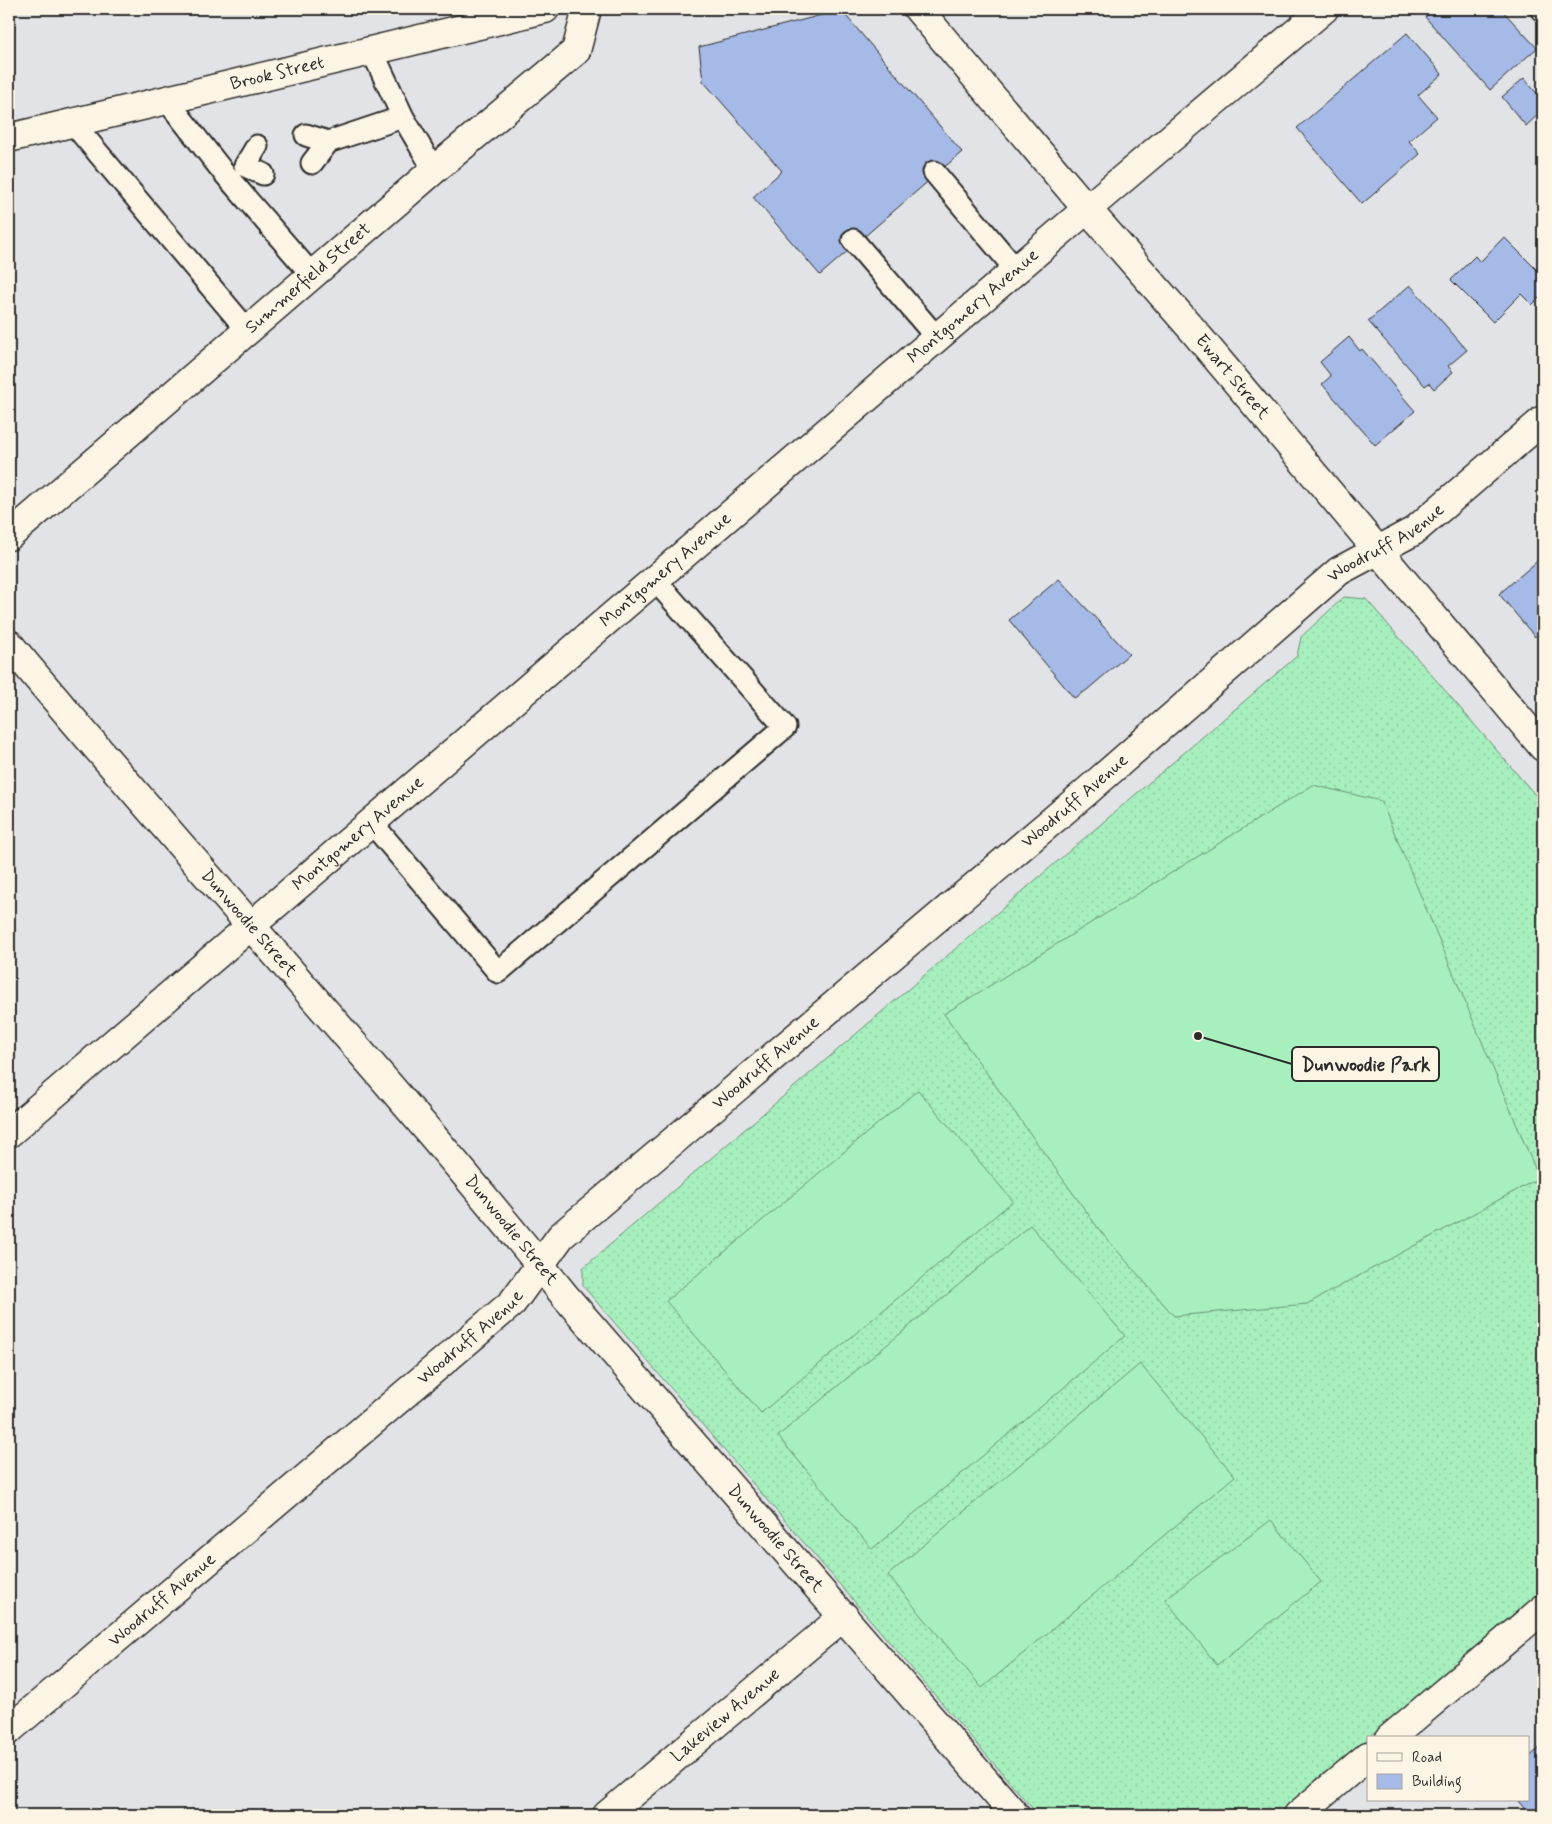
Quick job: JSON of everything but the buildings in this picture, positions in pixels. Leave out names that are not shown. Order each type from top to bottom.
[{"type":"street","name":"Brook Street","points":[[9,138],[545,9]]},
{"type":"street","name":"Summerfield Street","points":[[9,536],[434,170],[576,51],[587,9]]},
{"type":"street","name":"Ewart Street","points":[[918,9],[1087,209],[1197,335],[1543,747]]},
{"type":"street","name":"Montgomery Avenue","points":[[9,1133],[250,924],[1324,9]]},
{"type":"street","name":"Woodruff Avenue","points":[[9,1730],[512,1303],[561,1236],[1085,793],[1338,571],[1414,531],[1543,420]]},
{"type":"street","name":"Dunwoodie Street","points":[[9,644],[88,740],[250,924],[490,1204],[572,1304],[1015,1815]]},
{"type":"street","points":[[1392,1736],[1543,1609]]},
{"type":"street","name":"Lakeview Avenue","points":[[607,1815],[844,1616]]},
{"type":"street","points":[[1298,1815],[1367,1757]]},
{"type":"lane","points":[[372,51],[404,117],[434,170]]},
{"type":"lane","points":[[166,100],[224,173],[313,276]]},
{"type":"lane","points":[[312,163],[328,142],[404,117]]},
{"type":"lane","points":[[72,122],[248,331]]},
{"type":"lane","points":[[306,135],[328,142]]},
{"type":"lane","points":[[224,173],[254,170],[257,146]]},
{"type":"lane","points":[[934,172],[1016,270]]},
{"type":"lane","points":[[853,240],[937,338]]},
{"type":"lane","points":[[371,822],[498,972],[785,727],[654,579]]},
{"type":"green space","points":[[1344,597],[1366,599],[1543,804],[1543,1590],[1371,1736],[1367,1736],[1367,1739],[1278,1815],[1038,1815],[583,1286],[583,1268],[1297,656],[1301,637]]},
{"type":"green space","points":[[1313,785],[1381,801],[1539,1178],[1307,1304],[1174,1316],[1101,1232],[944,1014]]},
{"type":"green space","points":[[918,1090],[1013,1201],[761,1413],[666,1301]]},
{"type":"green space","points":[[1030,1225],[1125,1336],[872,1549],[778,1436]]},
{"type":"green space","points":[[1140,1364],[1235,1476],[982,1688],[888,1575]]},
{"type":"green space","points":[[1271,1520],[1321,1582],[1217,1665],[1165,1599]]},
{"type":"place","name":"Dunwoodie Park","points":[[1198,1036]]}]
